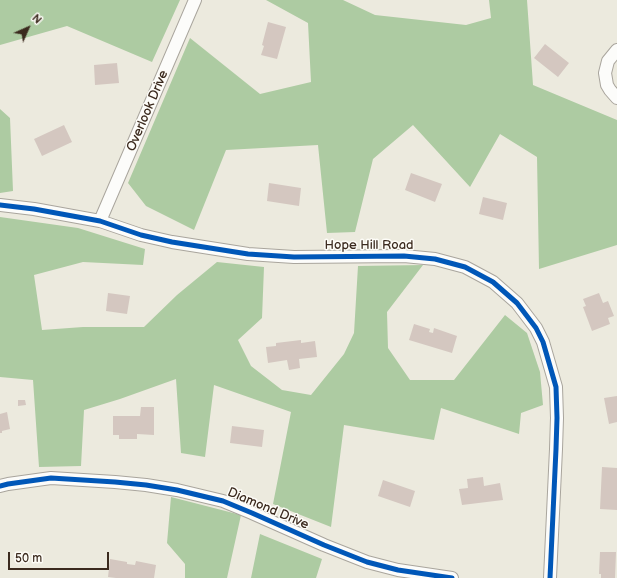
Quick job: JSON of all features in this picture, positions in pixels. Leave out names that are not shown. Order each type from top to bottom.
[{"type":"street","name":"Overlook Drive","points":[[100,221],[195,0]]},
{"type":"street","points":[[617,50],[608,61],[605,73],[607,85],[613,95],[617,98]]},
{"type":"street","name":"Hope Hill Road","points":[[0,205],[34,208],[100,221],[141,235],[172,242],[248,254],[294,258],[404,256],[435,259],[466,268],[493,282],[517,302],[536,328],[543,342],[556,387],[557,418],[550,578]]},
{"type":"street","name":"Diamond Drive","points":[[0,486],[51,478],[123,482],[177,490],[230,504],[367,562],[398,570],[452,578]]},
{"type":"green space","points":[[0,0],[180,0],[152,62],[67,26],[0,45]]},
{"type":"green space","points":[[266,0],[343,0],[375,15],[466,25],[491,18],[489,0],[527,0],[533,85],[617,120],[617,245],[539,269],[537,157],[500,134],[470,187],[413,125],[373,159],[355,232],[327,233],[318,145],[226,150],[194,230],[146,206],[128,183],[190,38],[260,94],[311,82],[308,23]]},
{"type":"green space","points":[[0,109],[10,118],[13,191],[0,193]]},
{"type":"green space","points":[[0,217],[78,228],[145,249],[143,265],[83,262],[34,275],[42,330],[83,327],[144,327],[177,295],[217,262],[264,267],[262,318],[238,340],[251,366],[282,390],[311,395],[344,354],[354,333],[358,266],[423,265],[387,312],[388,348],[410,380],[454,380],[505,315],[527,333],[540,372],[543,405],[521,413],[519,434],[441,408],[434,440],[344,425],[331,527],[273,504],[291,412],[214,385],[205,457],[181,453],[176,379],[84,410],[81,466],[39,467],[33,380],[0,377]]},
{"type":"green space","points":[[171,497],[241,515],[227,578],[185,578],[185,564],[167,543]]},
{"type":"green space","points":[[260,534],[322,559],[316,578],[251,578]]},
{"type":"building","points":[[268,22],[286,27],[277,59],[261,55]]},
{"type":"building","points":[[545,44],[569,63],[558,77],[534,58]]},
{"type":"building","points":[[117,63],[119,83],[95,85],[94,65]]},
{"type":"building","points":[[64,125],[72,142],[42,156],[34,139]]},
{"type":"building","points":[[411,173],[442,184],[435,202],[405,190]]},
{"type":"building","points":[[269,183],[301,188],[299,206],[267,201]]},
{"type":"building","points":[[483,197],[507,203],[503,220],[479,214]]},
{"type":"building","points":[[108,293],[130,296],[127,314],[106,311]]},
{"type":"building","points":[[599,293],[603,303],[608,301],[614,316],[608,318],[610,324],[592,331],[583,307],[586,306],[583,299]]},
{"type":"building","points":[[414,324],[430,329],[429,332],[433,333],[434,328],[457,336],[452,353],[409,340]]},
{"type":"building","points":[[301,340],[301,343],[315,341],[317,357],[299,359],[300,368],[289,370],[287,360],[268,363],[266,347],[276,346],[276,343]]},
{"type":"building","points":[[617,396],[617,422],[609,424],[604,398]]},
{"type":"building","points":[[18,400],[25,400],[26,405],[18,406]]},
{"type":"building","points":[[141,407],[154,407],[154,435],[137,434],[137,439],[119,439],[119,435],[113,435],[113,416],[140,416]]},
{"type":"building","points":[[7,412],[10,429],[0,433],[0,414]]},
{"type":"building","points":[[232,426],[264,430],[262,447],[230,443]]},
{"type":"building","points":[[602,467],[617,468],[617,510],[600,509]]},
{"type":"building","points":[[483,477],[484,486],[500,483],[503,500],[462,505],[459,489],[468,488],[467,479]]},
{"type":"building","points":[[383,480],[415,491],[410,507],[378,496]]},
{"type":"building","points":[[600,552],[616,552],[615,578],[601,578],[601,574],[599,574]]},
{"type":"building","points":[[110,559],[127,562],[127,564],[135,565],[136,561],[156,565],[154,578],[108,577]]},
{"type":"cycle path","points":[[0,205],[34,209],[100,221],[141,235],[172,242],[248,254],[294,257],[404,256],[435,259],[465,267],[493,282],[517,303],[536,328],[543,342],[556,387],[557,418],[550,578]]},
{"type":"cycle path","points":[[0,486],[51,478],[115,482],[177,490],[223,501],[367,562],[398,570],[452,578]]}]
